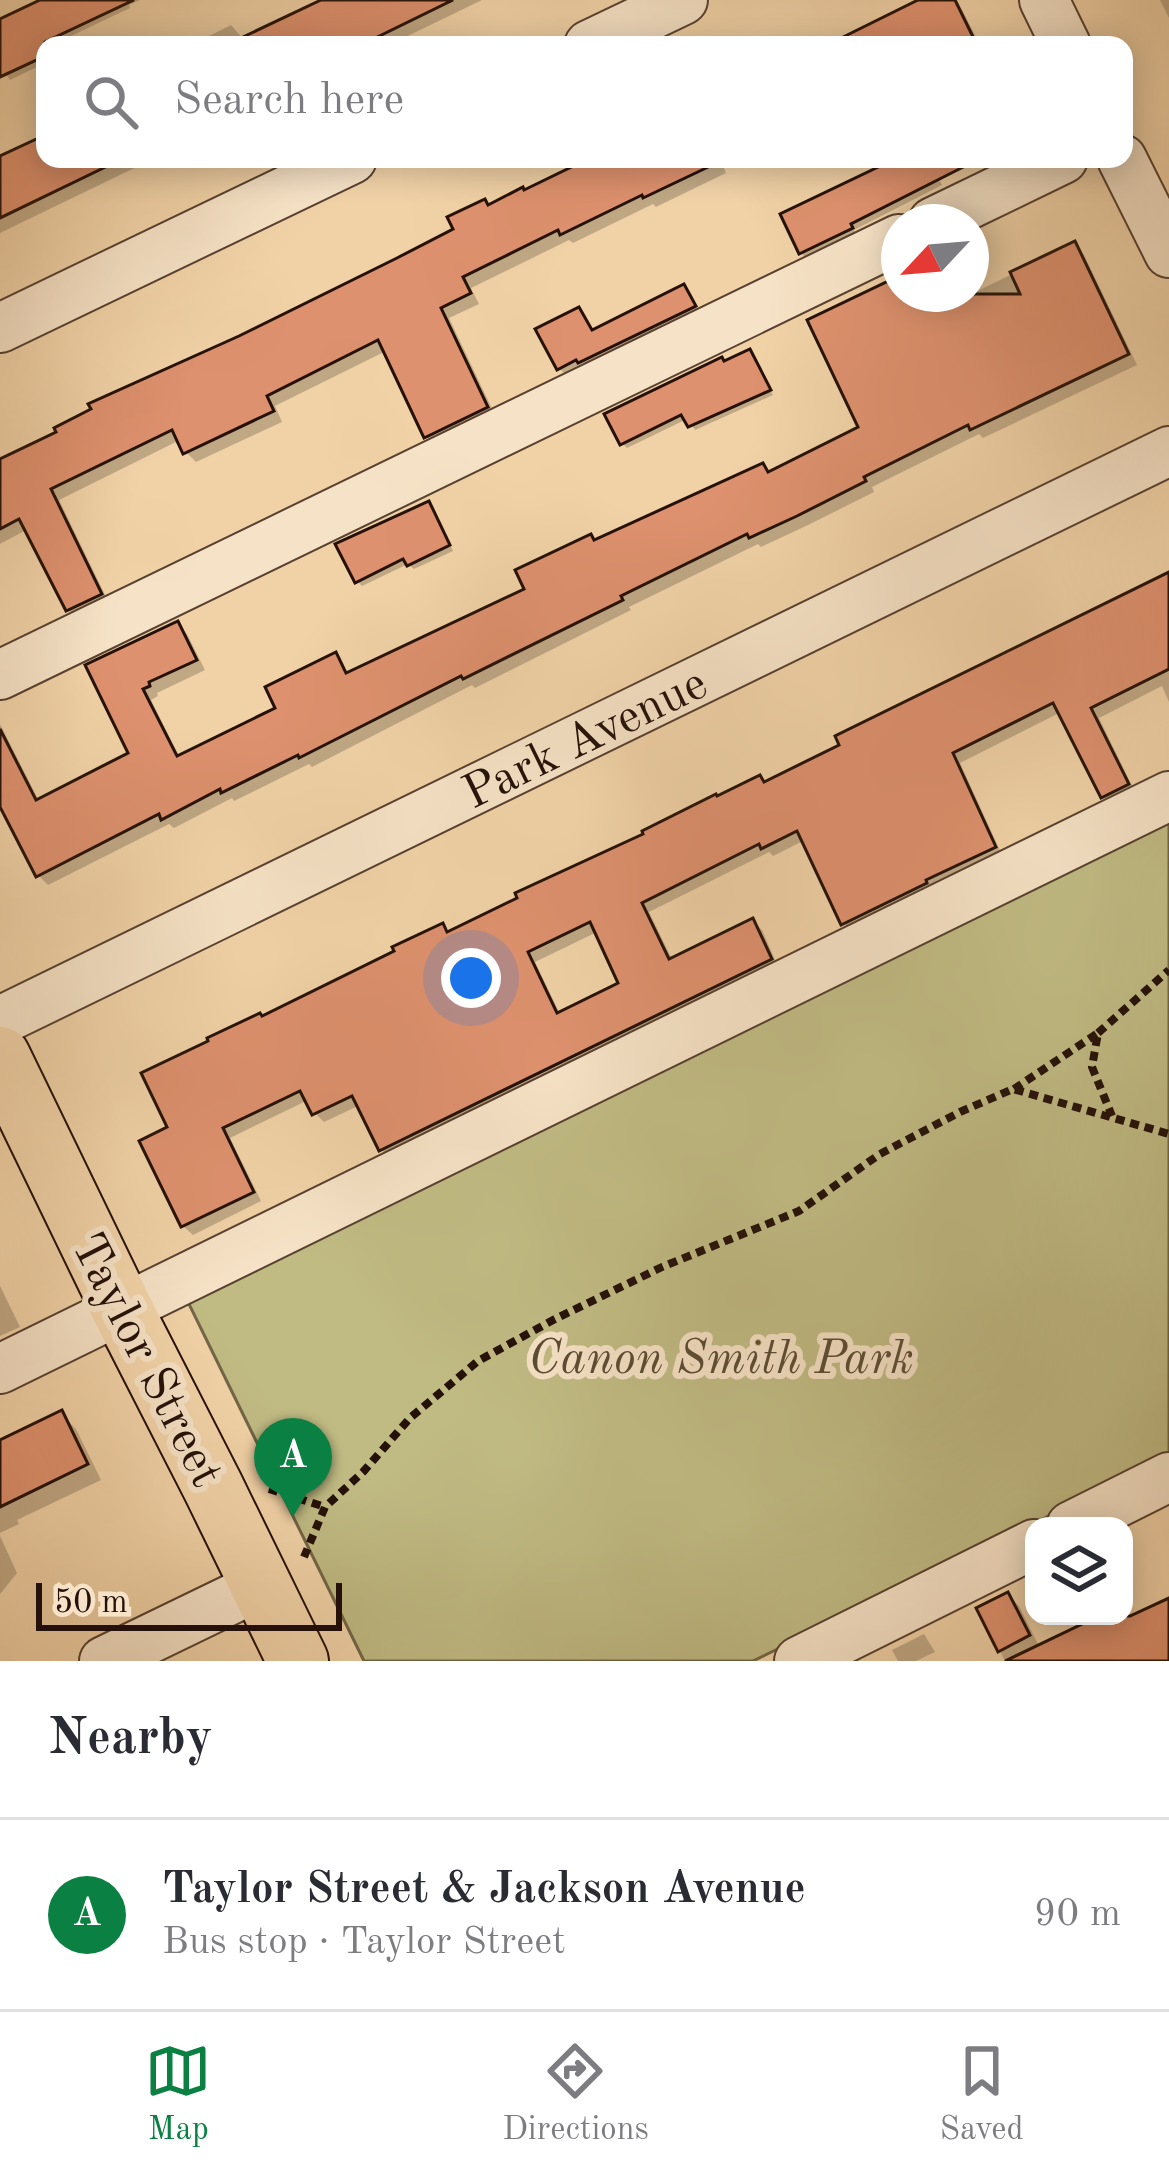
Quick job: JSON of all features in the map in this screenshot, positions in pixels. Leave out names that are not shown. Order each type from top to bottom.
[{"type":"main road","name":"Taylor Street","points":[[0,1057],[214,1486],[281,1573],[298,1661]]},
{"type":"street","points":[[608,36],[683,0]]},
{"type":"street","points":[[1044,0],[1062,36]]},
{"type":"street","points":[[0,328],[333,168]]},
{"type":"street","points":[[970,204],[1044,168]]},
{"type":"street","points":[[1126,168],[1169,253]]},
{"type":"street","points":[[0,675],[881,247]]},
{"type":"street","name":"Park Avenue","points":[[0,1021],[1169,451]]},
{"type":"street","points":[[0,1369],[1169,796]]},
{"type":"street","points":[[1089,1517],[1169,1478]]},
{"type":"street","points":[[800,1661],[1025,1548]]},
{"type":"street","points":[[104,1661],[281,1573]]},
{"type":"path","points":[[281,1573],[325,1507],[410,1418],[478,1361],[662,1267],[799,1211],[880,1154],[1013,1089],[1098,1033],[1169,970]]},
{"type":"path","points":[[1098,1033],[1092,1067],[1113,1118]]},
{"type":"path","points":[[1013,1089],[1169,1135]]},
{"type":"path","points":[[266,1488],[325,1507]]},
{"type":"green space","name":"Canon Smith Park","points":[[1169,816],[1169,1457],[1047,1517],[1025,1517],[1025,1528],[753,1661],[364,1661],[186,1298]]},
{"type":"building","points":[[40,0],[134,0],[58,36],[36,36],[36,60],[0,77],[0,19]]},
{"type":"building","points":[[321,0],[453,0],[379,36],[245,36]]},
{"type":"building","points":[[918,0],[955,0],[973,36],[845,36]]},
{"type":"building","points":[[36,139],[36,168],[103,168],[0,218],[0,156]]},
{"type":"building","points":[[569,168],[706,168],[560,235],[558,230],[463,277],[471,293],[441,308],[488,407],[424,438],[378,340],[267,396],[274,411],[183,454],[172,430],[51,489],[102,594],[66,611],[19,519],[0,529],[0,459],[56,432],[54,428],[91,409],[88,404],[239,336],[453,229],[447,217],[485,199],[488,205]]},
{"type":"building","points":[[876,168],[961,168],[890,204],[881,204],[881,209],[851,224],[853,228],[799,254],[780,214]]},
{"type":"building","points":[[1075,241],[1129,354],[970,430],[968,425],[797,516],[749,538],[747,534],[299,758],[221,793],[220,789],[161,820],[159,814],[36,877],[0,807],[0,729],[36,800],[128,753],[85,665],[178,621],[197,660],[143,689],[177,756],[275,708],[265,687],[336,652],[346,673],[524,589],[515,570],[591,534],[594,540],[763,463],[768,472],[858,427],[807,320],[881,285],[881,312],[989,312],[989,294],[1020,294],[1010,272]]},
{"type":"building","points":[[684,284],[696,306],[557,370],[535,329],[579,307],[592,330]]},
{"type":"building","points":[[750,349],[771,390],[688,427],[681,415],[620,445],[604,414],[722,357],[724,361]]},
{"type":"building","points":[[429,501],[450,545],[407,566],[403,559],[355,583],[335,544]]},
{"type":"building","points":[[1169,572],[1169,669],[1091,708],[1129,784],[1101,798],[1053,703],[953,753],[996,847],[841,925],[797,831],[761,849],[759,844],[642,903],[669,959],[753,918],[772,959],[379,1151],[352,1096],[312,1115],[300,1091],[223,1128],[254,1192],[181,1227],[139,1141],[167,1127],[141,1073],[443,923],[447,932],[517,898],[515,893],[643,834],[716,794],[760,775],[764,782],[839,745],[835,736]],"holes":[[[590,922],[618,983],[557,1013],[528,952]]]},
{"type":"building","points":[[62,1410],[88,1464],[0,1507],[0,1440]]},
{"type":"building","points":[[1008,1592],[1030,1635],[998,1652],[976,1608]]},
{"type":"building","points":[[1169,1598],[1169,1661],[1005,1661],[1080,1625],[1133,1625],[1133,1615]]},
{"type":"place","name":"Taylor Street & Jackson Avenue","points":[[293,1517]]}]
